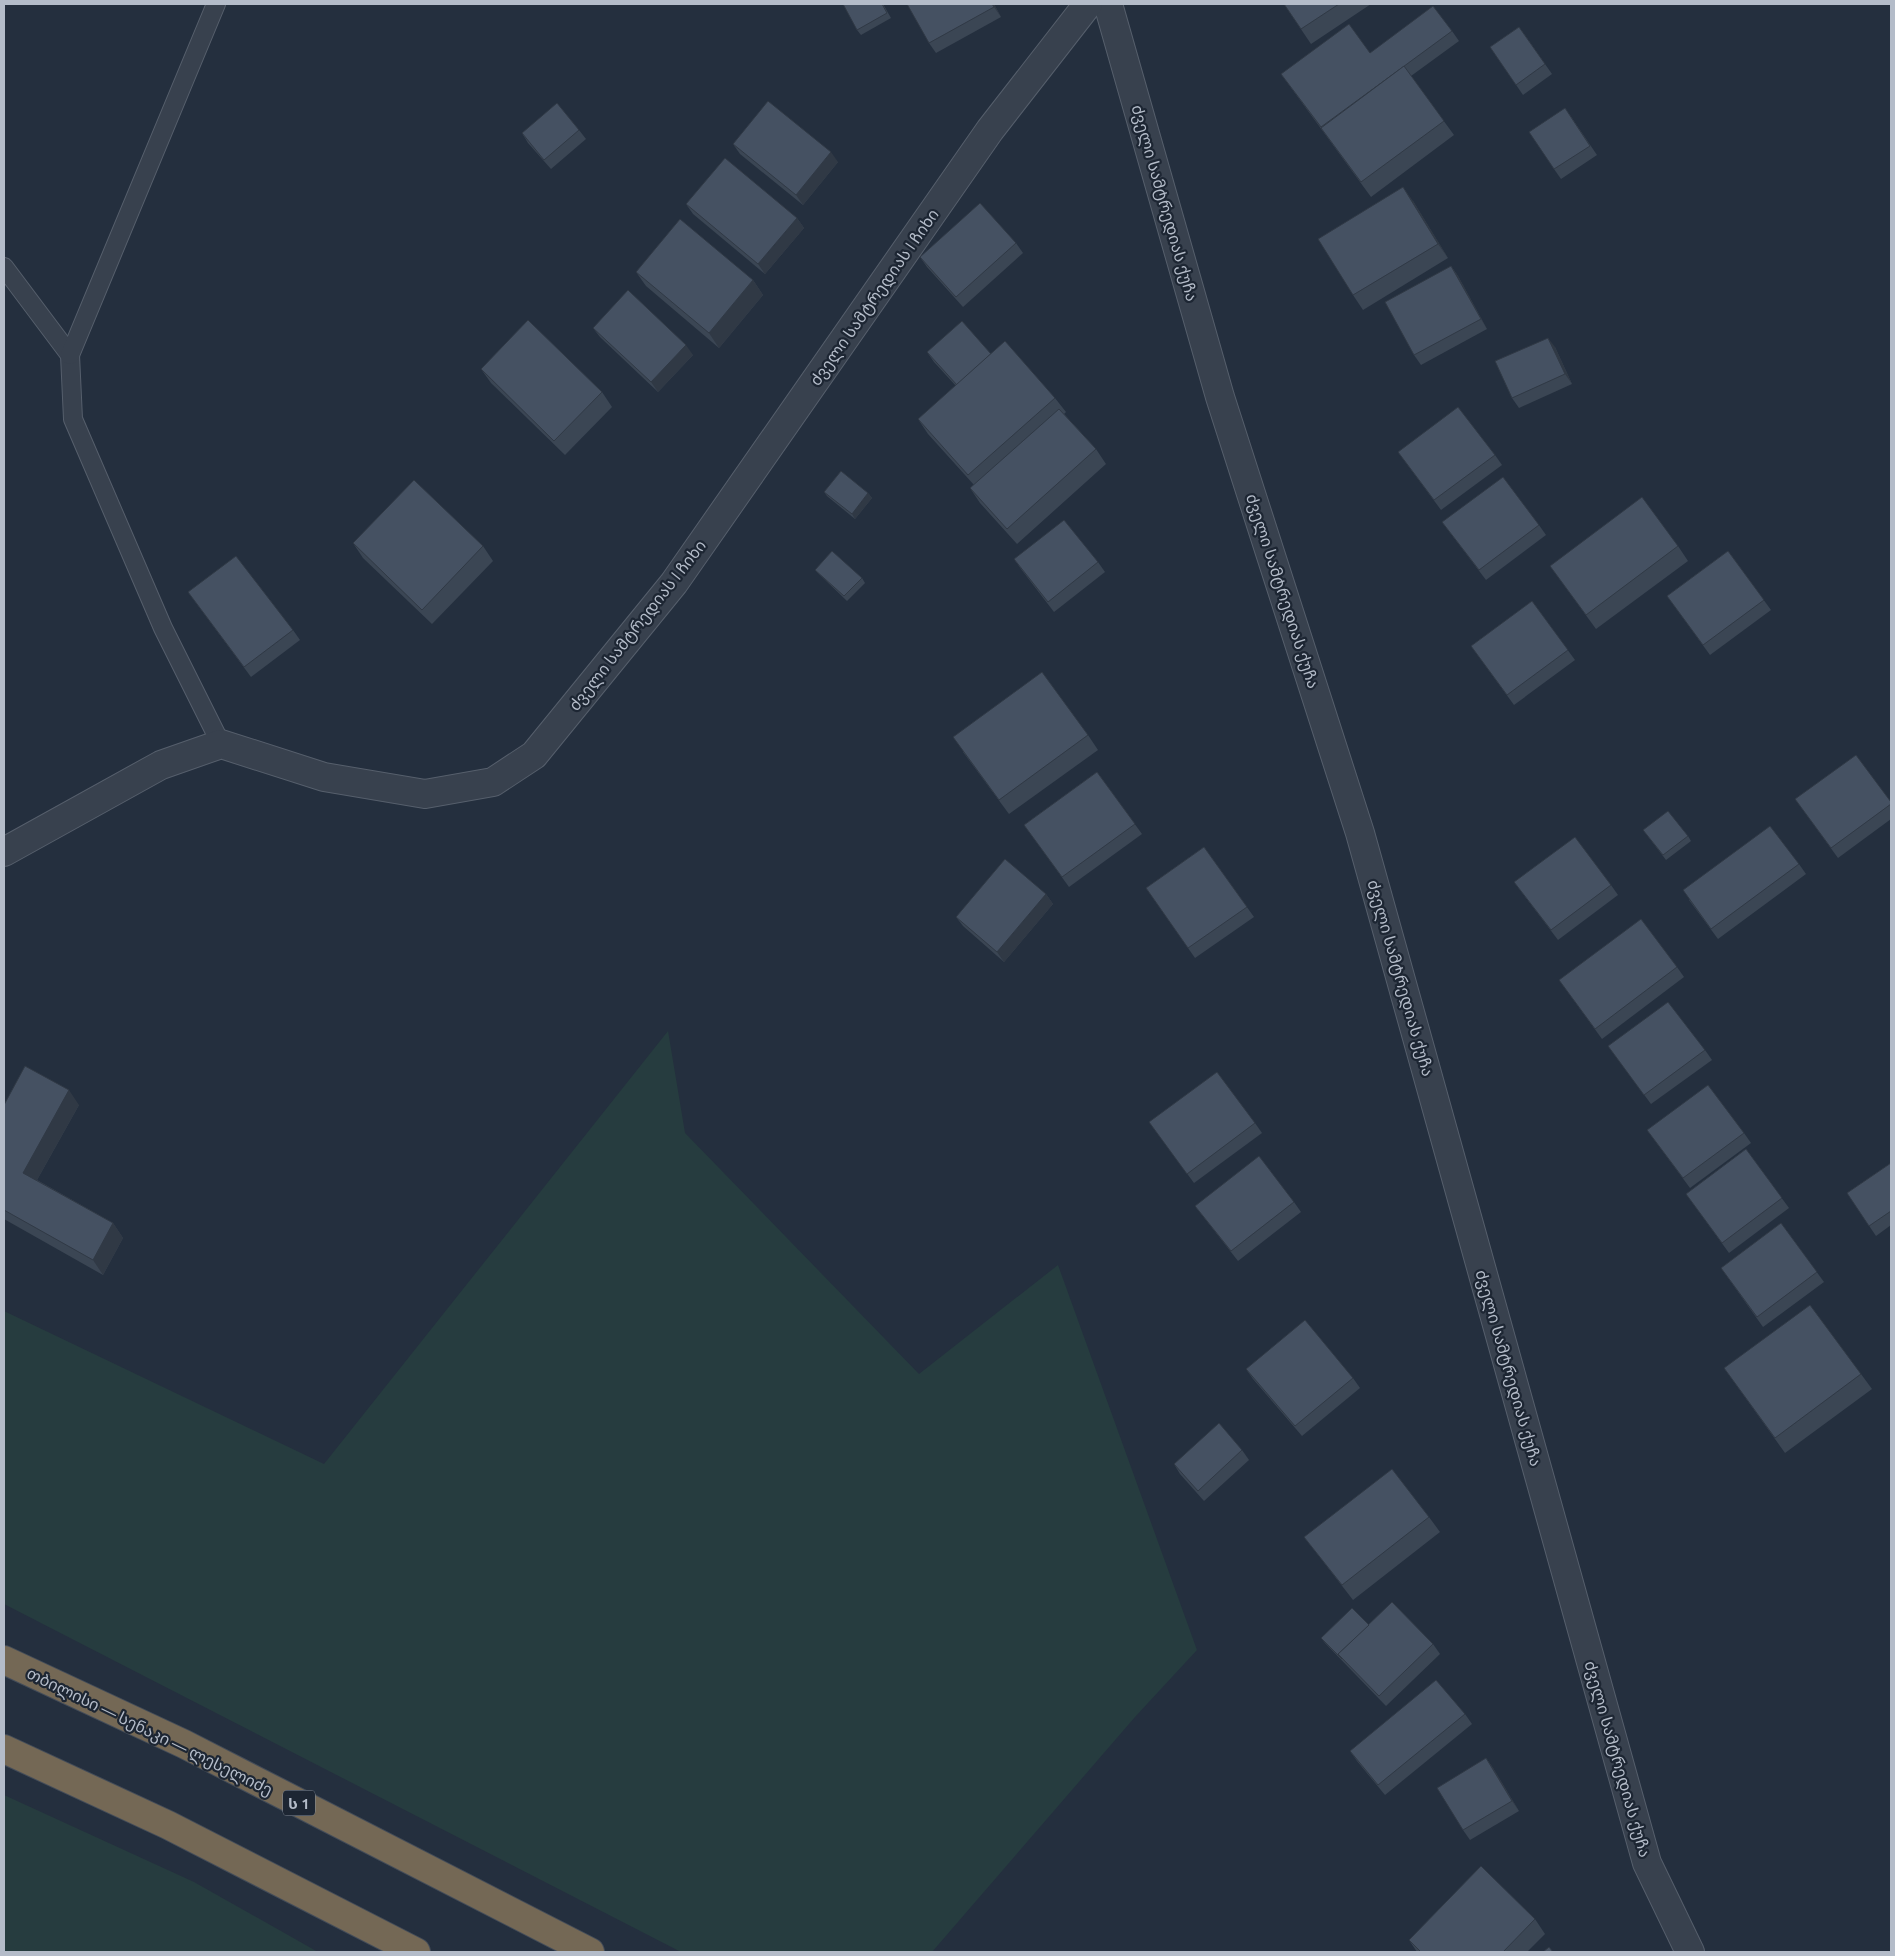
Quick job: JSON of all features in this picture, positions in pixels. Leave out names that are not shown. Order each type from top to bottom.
[{"type":"highway","name":"თბილისი — სენაკი — ლესელიძე","points":[[4,1660],[184,1744],[590,1952]]},
{"type":"highway","points":[[4,1749],[168,1825],[416,1952]]},
{"type":"street","name":"ძველი სამტრედიას I ჩიხი","points":[[221,744],[324,777],[425,794],[493,782],[534,755],[674,583],[990,130],[1088,4]]},
{"type":"street","name":"ძველი სამტრედიას ქუჩა","points":[[1108,4],[1220,396],[1360,833],[1647,1863],[1690,1952]]},
{"type":"street","points":[[4,852],[161,765],[221,744]]},
{"type":"lane","points":[[216,4],[70,356],[73,419],[163,628],[221,744]]},
{"type":"lane","points":[[4,267],[70,356]]},
{"type":"green space","points":[[668,1031],[685,1133],[919,1374],[1058,1265],[1197,1650],[1135,1717],[932,1952],[681,1952],[4,1604],[4,1311],[324,1464]]},
{"type":"green space","points":[[4,1795],[194,1882],[318,1952],[4,1952]]},
{"type":"building","points":[[843,4],[882,4],[887,13],[857,30]]},
{"type":"building","points":[[907,4],[992,4],[994,7],[929,43]]},
{"type":"building","points":[[1284,4],[1339,4],[1301,29]]},
{"type":"building","points":[[1433,6],[1452,31],[1321,127],[1281,74],[1349,24],[1370,53]]},
{"type":"building","points":[[1519,27],[1545,64],[1516,85],[1490,47]]},
{"type":"building","points":[[1404,66],[1444,121],[1361,182],[1321,128]]},
{"type":"building","points":[[768,101],[831,152],[796,195],[733,144]]},
{"type":"building","points":[[557,103],[579,130],[544,160],[522,133]]},
{"type":"building","points":[[1565,108],[1590,146],[1554,169],[1529,132]]},
{"type":"building","points":[[725,158],[797,218],[758,264],[686,204]]},
{"type":"building","points":[[1403,187],[1438,244],[1353,295],[1318,239]]},
{"type":"building","points":[[980,203],[1016,243],[956,297],[920,257]]},
{"type":"building","points":[[680,219],[753,280],[709,333],[636,272]]},
{"type":"building","points":[[1451,266],[1481,319],[1414,355],[1385,302]]},
{"type":"building","points":[[628,290],[686,345],[651,382],[593,328]]},
{"type":"building","points":[[528,320],[602,392],[554,441],[481,369]]},
{"type":"building","points":[[962,321],[991,354],[957,385],[927,352]]},
{"type":"building","points":[[1548,338],[1565,374],[1512,398],[1495,361]]},
{"type":"building","points":[[1005,341],[1055,398],[968,475],[918,419]]},
{"type":"building","points":[[1458,407],[1495,455],[1434,500],[1398,452]]},
{"type":"building","points":[[1059,409],[1096,449],[1007,529],[970,488]]},
{"type":"building","points":[[841,471],[868,493],[852,514],[824,492]]},
{"type":"building","points":[[1503,477],[1539,525],[1479,570],[1442,522]]},
{"type":"building","points":[[414,480],[483,546],[422,610],[353,543]]},
{"type":"building","points":[[1642,497],[1678,546],[1586,615],[1550,566]]},
{"type":"building","points":[[1064,520],[1098,562],[1048,602],[1014,559]]},
{"type":"building","points":[[832,551],[862,578],[844,596],[815,570]]},
{"type":"building","points":[[1728,551],[1764,600],[1703,645],[1667,596]]},
{"type":"building","points":[[236,556],[293,630],[244,667],[188,592]]},
{"type":"building","points":[[1532,601],[1568,650],[1507,695],[1471,646]]},
{"type":"building","points":[[1042,672],[1088,735],[999,800],[953,737]]},
{"type":"building","points":[[1856,755],[1891,804],[1831,848],[1795,799]]},
{"type":"building","points":[[1097,772],[1135,824],[1062,877],[1024,825]]},
{"type":"building","points":[[1668,811],[1688,836],[1663,855],[1643,830]]},
{"type":"building","points":[[1770,826],[1799,864],[1711,929],[1683,890]]},
{"type":"building","points":[[1575,837],[1611,885],[1551,930],[1514,882]]},
{"type":"building","points":[[1204,847],[1247,907],[1188,948],[1146,888]]},
{"type":"building","points":[[1005,859],[1046,894],[997,952],[956,917]]},
{"type":"building","points":[[1641,919],[1677,967],[1595,1029],[1559,980]]},
{"type":"building","points":[[1668,1002],[1705,1050],[1644,1095],[1608,1046]]},
{"type":"building","points":[[25,1066],[69,1090],[23,1173],[113,1223],[93,1260],[4,1210],[4,1105]]},
{"type":"building","points":[[1217,1072],[1255,1123],[1187,1174],[1149,1122]]},
{"type":"building","points":[[1708,1085],[1744,1133],[1683,1178],[1647,1130]]},
{"type":"building","points":[[1746,1149],[1782,1198],[1722,1243],[1686,1194]]},
{"type":"building","points":[[1259,1156],[1294,1202],[1231,1251],[1195,1206]]},
{"type":"building","points":[[1891,1163],[1891,1211],[1869,1226],[1847,1193]]},
{"type":"building","points":[[1781,1223],[1817,1272],[1757,1317],[1721,1268]]},
{"type":"building","points":[[1810,1305],[1861,1374],[1775,1438],[1724,1368]]},
{"type":"building","points":[[1305,1320],[1353,1378],[1295,1426],[1246,1369]]},
{"type":"building","points":[[1219,1423],[1242,1450],[1198,1491],[1174,1464]]},
{"type":"building","points":[[1392,1469],[1429,1517],[1342,1585],[1304,1537]]},
{"type":"building","points":[[1392,1602],[1433,1644],[1379,1696],[1338,1654]]},
{"type":"building","points":[[1352,1608],[1369,1625],[1338,1654],[1342,1659],[1321,1638]]},
{"type":"building","points":[[1436,1680],[1465,1714],[1378,1785],[1350,1751]]},
{"type":"building","points":[[1486,1758],[1512,1801],[1463,1830],[1437,1788]]},
{"type":"building","points":[[1481,1866],[1535,1919],[1503,1952],[1421,1952],[1409,1940]]},
{"type":"building","points":[[1549,1947],[1553,1952],[1543,1952]]}]
